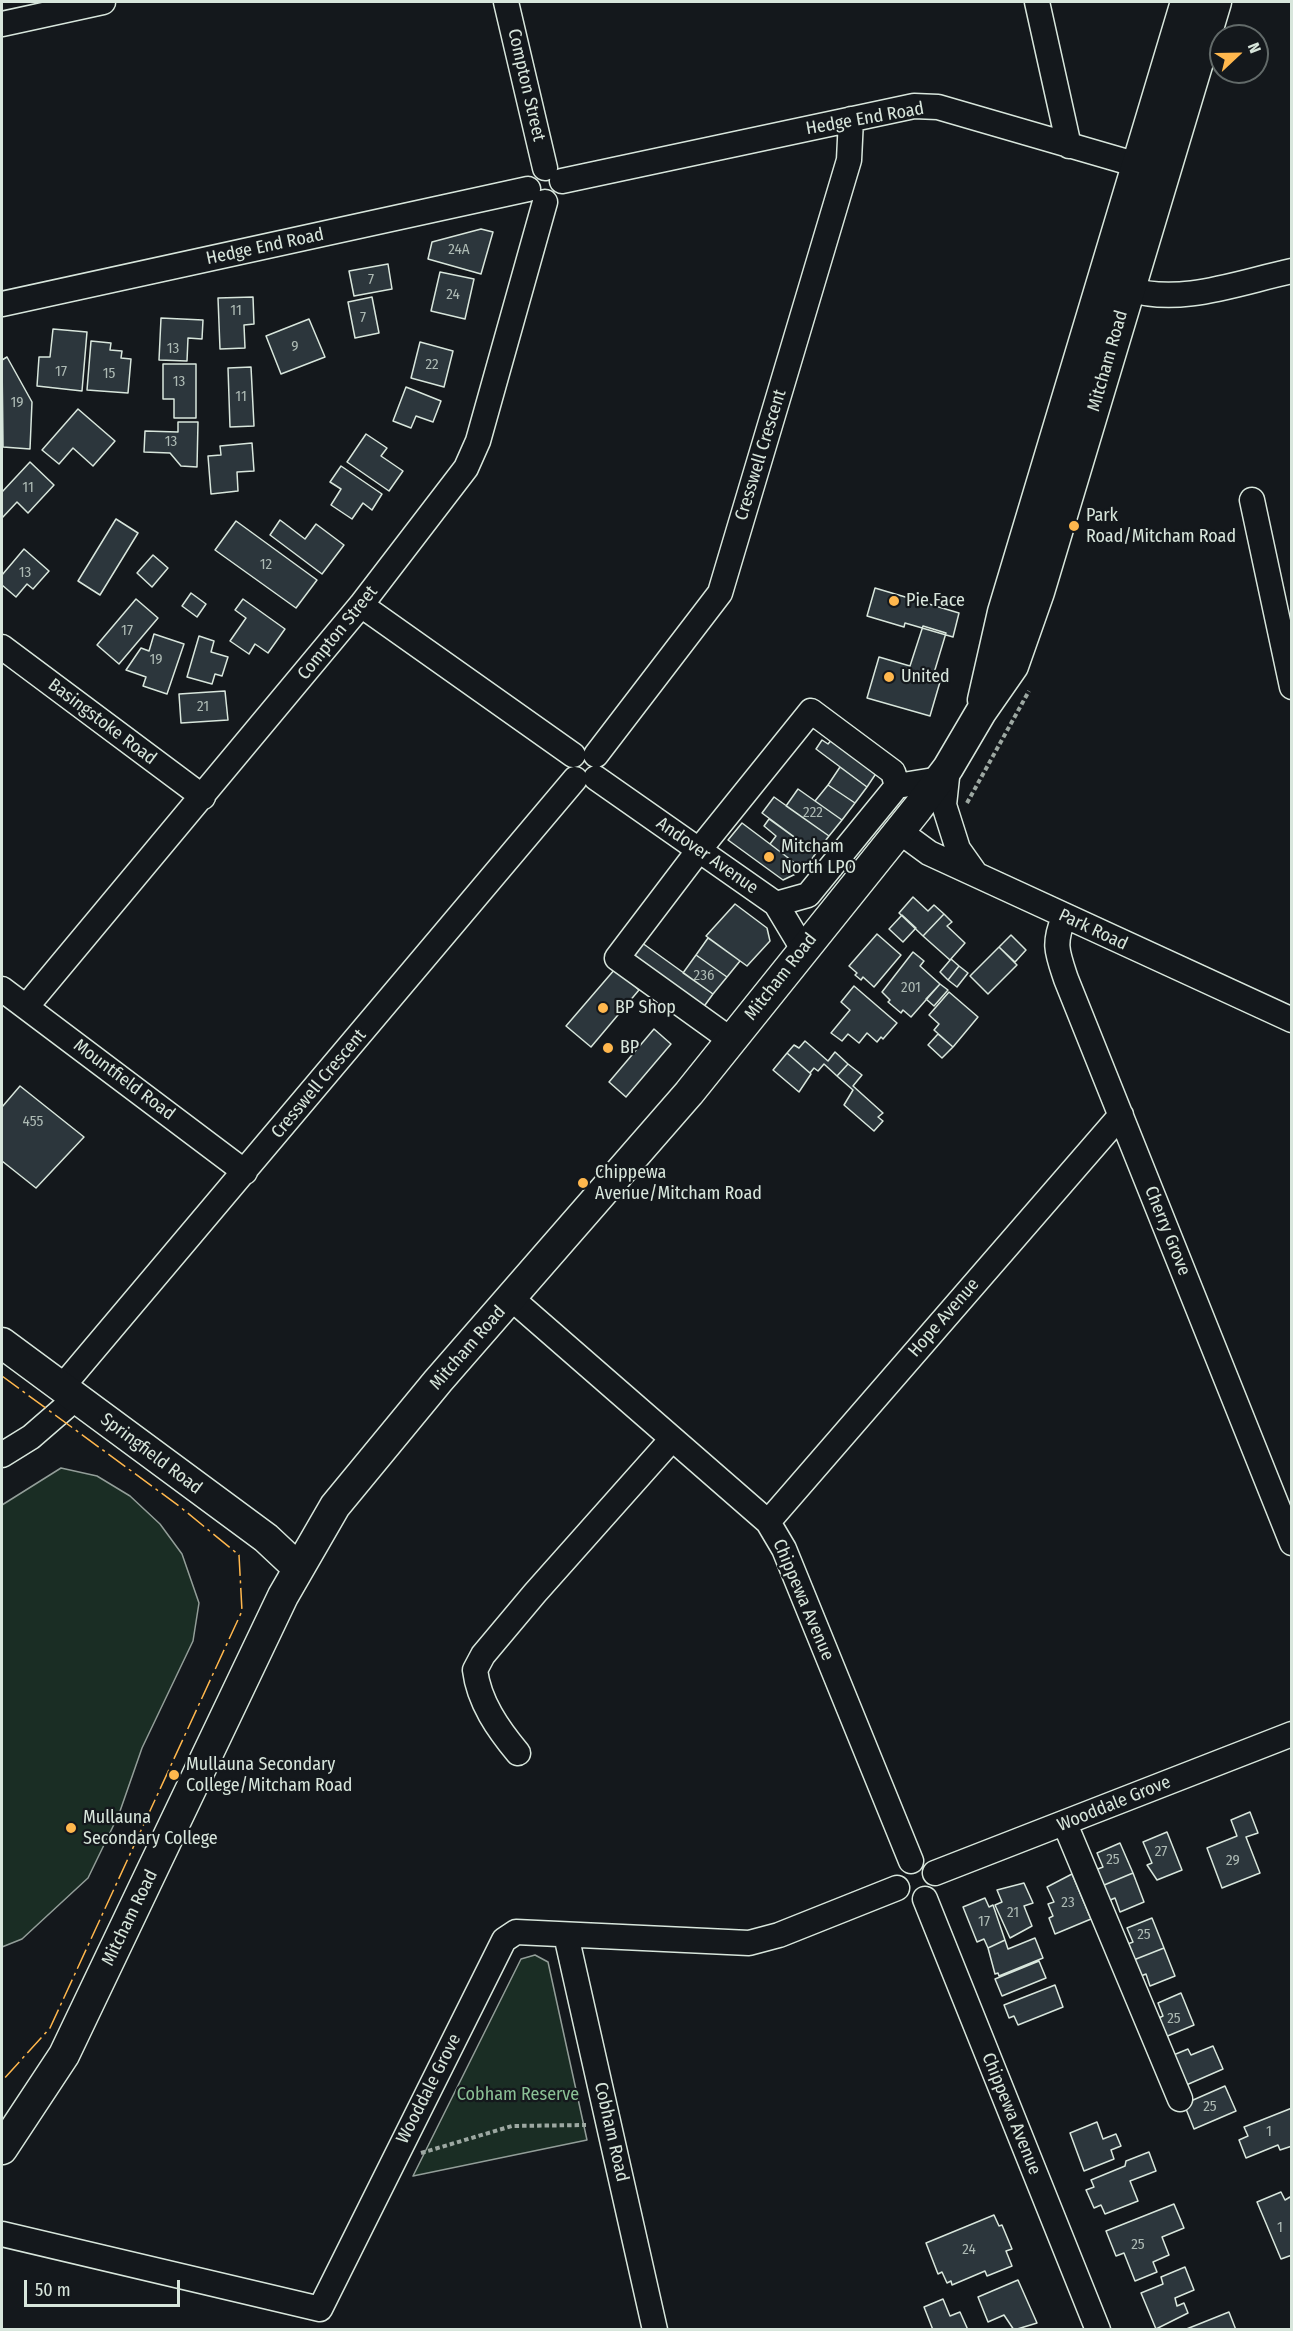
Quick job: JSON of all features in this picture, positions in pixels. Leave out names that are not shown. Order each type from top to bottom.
[{"type":"main road","name":"Mitcham Road","points":[[2,2149],[64,2055],[298,1568],[335,1506],[438,1381],[689,1093],[944,773],[981,712],[1013,666],[1032,613],[1129,289],[1186,2]]},
{"type":"main road","name":"Mitcham Road","points":[[981,712],[1003,612],[1101,279],[1151,169],[1216,2]]},
{"type":"main road","points":[[1101,279],[1129,289]]},
{"type":"main road","name":"Springfield Road","points":[[2,1343],[266,1538],[298,1568]]},
{"type":"main road","name":"Mitcham Road","points":[[2,2121],[64,2055]]},
{"type":"street","points":[[2,24],[102,2]]},
{"type":"street","name":"Compton Street","points":[[506,2],[554,174]]},
{"type":"street","points":[[1037,2],[1069,146]]},
{"type":"street","name":"Hedge End Road","points":[[554,174],[914,106],[938,107],[1151,169]]},
{"type":"street","name":"Cresswell Crescent","points":[[2,1455],[31,1437],[69,1392],[245,1172],[585,767],[720,593],[849,160],[851,119]]},
{"type":"street","points":[[537,196],[559,196],[554,174]]},
{"type":"street","name":"Compton Street","points":[[26,1007],[361,605],[466,468],[478,441],[537,196]]},
{"type":"street","name":"Hedge End Road","points":[[2,304],[537,196]]},
{"type":"street","points":[[1129,289],[1150,296],[1176,296],[1292,271]]},
{"type":"street","points":[[1252,500],[1292,687]]},
{"type":"street","name":"Andover Avenue","points":[[361,605],[776,904],[802,949]]},
{"type":"street","name":"Basingstoke Road","points":[[2,647],[203,797]]},
{"type":"street","points":[[731,1040],[617,957],[699,850],[811,711],[893,772],[897,786]]},
{"type":"street","points":[[776,904],[808,895],[897,786],[944,773],[944,805],[958,849],[976,875]]},
{"type":"street","name":"Park Road","points":[[899,831],[919,848],[1064,917],[1292,1020]]},
{"type":"street","points":[[808,895],[832,913]]},
{"type":"street","name":"Cherry Grove","points":[[1064,917],[1056,938],[1056,950],[1292,1543]]},
{"type":"street","name":"Mountfield Road","points":[[2,989],[245,1172]]},
{"type":"street","name":"Hope Avenue","points":[[768,1522],[1120,1115]]},
{"type":"street","name":"Chippewa Avenue","points":[[511,1298],[768,1522],[788,1560],[911,1861]]},
{"type":"street","points":[[518,1753],[499,1730],[482,1696],[475,1670],[483,1655],[535,1593],[672,1439]]},
{"type":"street","name":"Wooddale Grove","points":[[935,1872],[1065,1824],[1292,1734]]},
{"type":"street","points":[[1065,1824],[1180,2099]]},
{"type":"street","points":[[911,1861],[923,1861],[935,1872],[934,1891],[919,1901],[906,1898],[897,1888],[897,1874],[905,1864],[911,1861]]},
{"type":"street","name":"Wooddale Grove","points":[[2,2234],[317,2319],[504,1940],[516,1932],[749,1943],[780,1935],[897,1888]]},
{"type":"street","name":"Chippewa Avenue","points":[[925,1899],[1098,2330]]},
{"type":"street","name":"Cobham Road","points":[[566,1935],[656,2330]]},
{"type":"path","points":[[584,2114],[590,2136]]},
{"type":"path","points":[[420,2154],[512,2126],[587,2124]]},
{"type":"path","points":[[415,2163],[425,2143]]},
{"type":"green space","name":"Mullauna Secondary College","points":[[61,1468],[97,1476],[130,1496],[160,1524],[182,1554],[199,1603],[193,1641],[142,1748],[119,1814],[88,1878],[22,1939],[2,1947],[2,1505]]},
{"type":"green space","name":"Cobham Reserve","points":[[535,1955],[548,1962],[587,2140],[413,2176],[521,1959]]},
{"type":"building","points":[[481,229],[493,232],[481,274],[428,259],[432,242]]},
{"type":"building","points":[[388,264],[392,289],[354,296],[349,271]]},
{"type":"building","points":[[440,272],[474,279],[465,319],[431,311]]},
{"type":"building","points":[[253,297],[254,324],[244,325],[245,348],[220,349],[218,298]]},
{"type":"building","points":[[372,297],[379,333],[355,338],[348,302]]},
{"type":"building","points":[[161,318],[203,320],[202,339],[188,338],[187,361],[159,360]]},
{"type":"building","points":[[309,319],[325,357],[281,374],[266,336]]},
{"type":"building","points":[[53,329],[87,332],[82,391],[37,386],[39,357],[50,357]]},
{"type":"building","points":[[91,341],[111,343],[110,350],[122,351],[121,358],[131,359],[128,393],[87,390]]},
{"type":"building","points":[[420,342],[453,351],[444,387],[411,378]]},
{"type":"building","points":[[7,357],[32,402],[30,449],[3,447],[2,360]]},
{"type":"building","points":[[163,364],[196,364],[196,418],[174,418],[174,399],[163,399]]},
{"type":"building","points":[[251,367],[254,426],[230,427],[228,368]]},
{"type":"building","points":[[406,387],[441,401],[433,422],[416,416],[411,428],[393,421]]},
{"type":"building","points":[[78,409],[115,441],[93,466],[73,448],[59,464],[42,450]]},
{"type":"building","points":[[178,422],[198,422],[197,467],[181,466],[170,453],[144,452],[145,431],[178,432]]},
{"type":"building","points":[[366,434],[387,448],[381,456],[403,471],[389,491],[347,462]]},
{"type":"building","points":[[252,443],[254,471],[237,472],[238,491],[211,494],[208,456],[221,455],[220,446]]},
{"type":"building","points":[[30,462],[54,485],[28,513],[17,502],[2,518],[2,492]]},
{"type":"building","points":[[341,466],[382,494],[372,510],[363,503],[352,519],[331,505],[341,489],[330,482]]},
{"type":"building","points":[[116,519],[138,533],[100,595],[78,581]]},
{"type":"building","points":[[280,520],[305,539],[316,524],[344,545],[322,574],[270,535]]},
{"type":"building","points":[[236,521],[317,580],[296,608],[215,550]]},
{"type":"building","points":[[24,549],[49,571],[33,589],[27,584],[16,597],[2,585],[2,575]]},
{"type":"building","points":[[153,555],[168,568],[152,587],[137,573]]},
{"type":"building","name":"Pie Face","points":[[875,588],[959,613],[953,637],[905,623],[904,627],[867,616]]},
{"type":"building","points":[[191,593],[206,604],[197,617],[182,606]]},
{"type":"building","points":[[136,599],[158,618],[119,664],[97,645]]},
{"type":"building","points":[[243,599],[285,629],[268,653],[255,644],[249,654],[230,641],[246,618],[235,610]]},
{"type":"building","points":[[923,626],[946,633],[934,673],[942,675],[930,716],[867,698],[879,657],[910,666]]},
{"type":"building","points":[[154,634],[184,644],[167,694],[143,686],[146,677],[126,670],[141,648],[149,651]]},
{"type":"building","points":[[199,636],[214,641],[211,652],[228,657],[222,676],[215,674],[212,684],[187,677]]},
{"type":"building","points":[[225,691],[228,720],[181,723],[179,694]]},
{"type":"building","points":[[834,737],[879,769],[867,787],[816,749],[822,740],[828,744]]},
{"type":"building","points":[[840,767],[867,787],[855,803],[828,785]]},
{"type":"building","points":[[828,785],[855,803],[842,820],[815,801]]},
{"type":"building","points":[[798,789],[842,820],[829,836],[786,806]]},
{"type":"building","points":[[774,797],[829,836],[816,853],[762,813]]},
{"type":"building","points":[[769,819],[816,853],[804,870],[770,844],[776,836],[764,826]]},
{"type":"building","name":"Mitcham North LPO","points":[[742,823],[804,870],[783,880],[728,840]]},
{"type":"building","points":[[913,897],[928,911],[934,905],[944,914],[923,936],[899,913]]},
{"type":"building","points":[[735,904],[767,928],[770,941],[747,966],[706,936]]},
{"type":"building","points":[[944,914],[952,922],[947,926],[965,943],[950,960],[923,936]]},
{"type":"building","points":[[902,915],[916,928],[903,942],[889,929]]},
{"type":"building","points":[[877,934],[901,955],[874,987],[863,977],[861,980],[855,975],[857,973],[849,966]]},
{"type":"building","points":[[1011,935],[1026,950],[1015,962],[999,947]]},
{"type":"building","points":[[708,938],[740,961],[727,977],[696,955]]},
{"type":"building","points":[[638,940],[713,994],[700,1012],[632,963],[630,951]]},
{"type":"building","points":[[999,947],[1017,965],[988,994],[970,976]]},
{"type":"building","points":[[913,952],[924,961],[920,966],[940,984],[911,1017],[903,1010],[901,1013],[888,1002],[890,1000],[882,992]]},
{"type":"building","points":[[696,955],[727,977],[713,994],[683,973]]},
{"type":"building","points":[[951,959],[959,966],[948,980],[940,972]]},
{"type":"building","points":[[959,966],[968,973],[957,987],[948,980]]},
{"type":"building","name":"BP Shop","points":[[615,969],[639,990],[591,1047],[566,1026]]},
{"type":"building","points":[[940,984],[948,990],[934,1006],[926,999]]},
{"type":"building","points":[[854,986],[897,1023],[883,1039],[881,1037],[877,1042],[867,1033],[859,1043],[848,1034],[842,1041],[831,1033],[850,1010],[841,1002]]},
{"type":"building","points":[[949,992],[978,1017],[953,1047],[934,1030],[939,1024],[929,1015]]},
{"type":"building","points":[[654,1029],[671,1044],[626,1097],[609,1082]]},
{"type":"building","points":[[938,1034],[953,1047],[942,1058],[928,1045]]},
{"type":"building","points":[[805,1041],[828,1061],[835,1052],[848,1064],[837,1076],[824,1064],[818,1071],[814,1068],[810,1073],[787,1053],[794,1045],[799,1048]]},
{"type":"building","points":[[787,1053],[811,1074],[799,1092],[773,1070]]},
{"type":"building","points":[[848,1064],[862,1075],[853,1086],[883,1113],[878,1117],[883,1121],[874,1131],[844,1105],[853,1090],[837,1076]]},
{"type":"building","points":[[20,1086],[84,1137],[36,1188],[2,1161],[2,1107]]},
{"type":"building","points":[[1250,1812],[1258,1833],[1246,1837],[1260,1873],[1222,1888],[1207,1848],[1237,1836],[1231,1820]]},
{"type":"building","points":[[1167,1832],[1182,1870],[1157,1880],[1147,1865],[1152,1863],[1143,1842]]},
{"type":"building","points":[[1120,1843],[1133,1873],[1097,1888],[1090,1872],[1103,1867],[1097,1853]]},
{"type":"building","points":[[1133,1873],[1144,1902],[1120,1912],[1115,1898],[1103,1903],[1097,1888]]},
{"type":"building","points":[[1072,1874],[1091,1919],[1055,1934],[1049,1918],[1053,1916],[1048,1904],[1054,1902],[1047,1887]]},
{"type":"building","points":[[1024,1883],[1033,1903],[1024,1906],[1032,1926],[1010,1938],[995,1905],[1002,1902],[997,1890]]},
{"type":"building","points":[[985,1898],[989,1907],[993,1905],[1005,1940],[988,1948],[984,1939],[977,1942],[963,1907]]},
{"type":"building","points":[[1152,1918],[1164,1948],[1126,1963],[1120,1947],[1133,1942],[1127,1928]]},
{"type":"building","points":[[1035,1938],[1043,1958],[999,1976],[998,1973],[995,1974],[988,1948],[1005,1940],[1008,1949]]},
{"type":"building","points":[[1164,1948],[1175,1976],[1150,1986],[1146,1974],[1133,1979],[1126,1963]]},
{"type":"building","points":[[1039,1961],[1046,1978],[1002,1996],[995,1979]]},
{"type":"building","points":[[1055,1985],[1063,2007],[1018,2025],[1014,2016],[1009,2018],[1004,2005]]},
{"type":"building","points":[[1181,1993],[1194,2025],[1158,2040],[1150,2022],[1163,2016],[1158,2003]]},
{"type":"building","points":[[1213,2046],[1223,2069],[1184,2086],[1171,2056],[1188,2049],[1191,2055]]},
{"type":"building","points":[[1225,2086],[1236,2111],[1194,2129],[1184,2104]]},
{"type":"building","points":[[1292,2108],[1292,2146],[1280,2150],[1278,2145],[1246,2158],[1239,2140],[1248,2136],[1244,2127]]},
{"type":"building","points":[[1097,2122],[1103,2139],[1116,2134],[1121,2146],[1111,2150],[1114,2159],[1084,2171],[1070,2133]]},
{"type":"building","points":[[1149,2152],[1156,2171],[1130,2181],[1138,2201],[1105,2214],[1101,2205],[1094,2208],[1086,2190],[1094,2187],[1091,2180],[1125,2166],[1126,2161]]},
{"type":"building","points":[[1281,2192],[1285,2200],[1290,2197],[1292,2200],[1292,2255],[1281,2259],[1257,2202]]},
{"type":"building","points":[[1174,2204],[1184,2228],[1162,2237],[1169,2255],[1153,2262],[1157,2272],[1135,2281],[1124,2253],[1116,2256],[1106,2231]]},
{"type":"building","points":[[994,2215],[999,2226],[1002,2225],[1012,2249],[1006,2251],[1012,2266],[987,2276],[985,2271],[952,2285],[951,2281],[947,2283],[942,2272],[938,2274],[926,2243]]},
{"type":"building","points":[[1185,2267],[1194,2290],[1175,2298],[1177,2306],[1184,2303],[1188,2313],[1156,2329],[1141,2293],[1163,2284],[1161,2277]]},
{"type":"building","points":[[1018,2280],[1037,2323],[1014,2330],[1004,2315],[988,2322],[978,2297]]},
{"type":"building","points":[[943,2299],[950,2316],[960,2312],[968,2330],[933,2330],[924,2307]]},
{"type":"building","points":[[1229,2312],[1236,2330],[1184,2330]]},
{"type":"power","points":[[2,1376],[179,1506],[239,1555],[242,1611],[50,2028],[2,2081]]},
{"type":"place","name":"Park Road/Mitcham Road","points":[[1074,526]]},
{"type":"place","name":"Pie Face","points":[[894,601]]},
{"type":"place","name":"United","points":[[889,677]]},
{"type":"place","name":"Mitcham North LPO","points":[[769,857]]},
{"type":"place","name":"BP Shop","points":[[603,1008]]},
{"type":"place","name":"BP","points":[[608,1048]]},
{"type":"place","name":"Chippewa Avenue/Mitcham Road","points":[[583,1183]]},
{"type":"place","name":"Mullauna Secondary College/Mitcham Road","points":[[174,1775]]},
{"type":"place","name":"Mullauna Secondary College","points":[[71,1828]]}]
